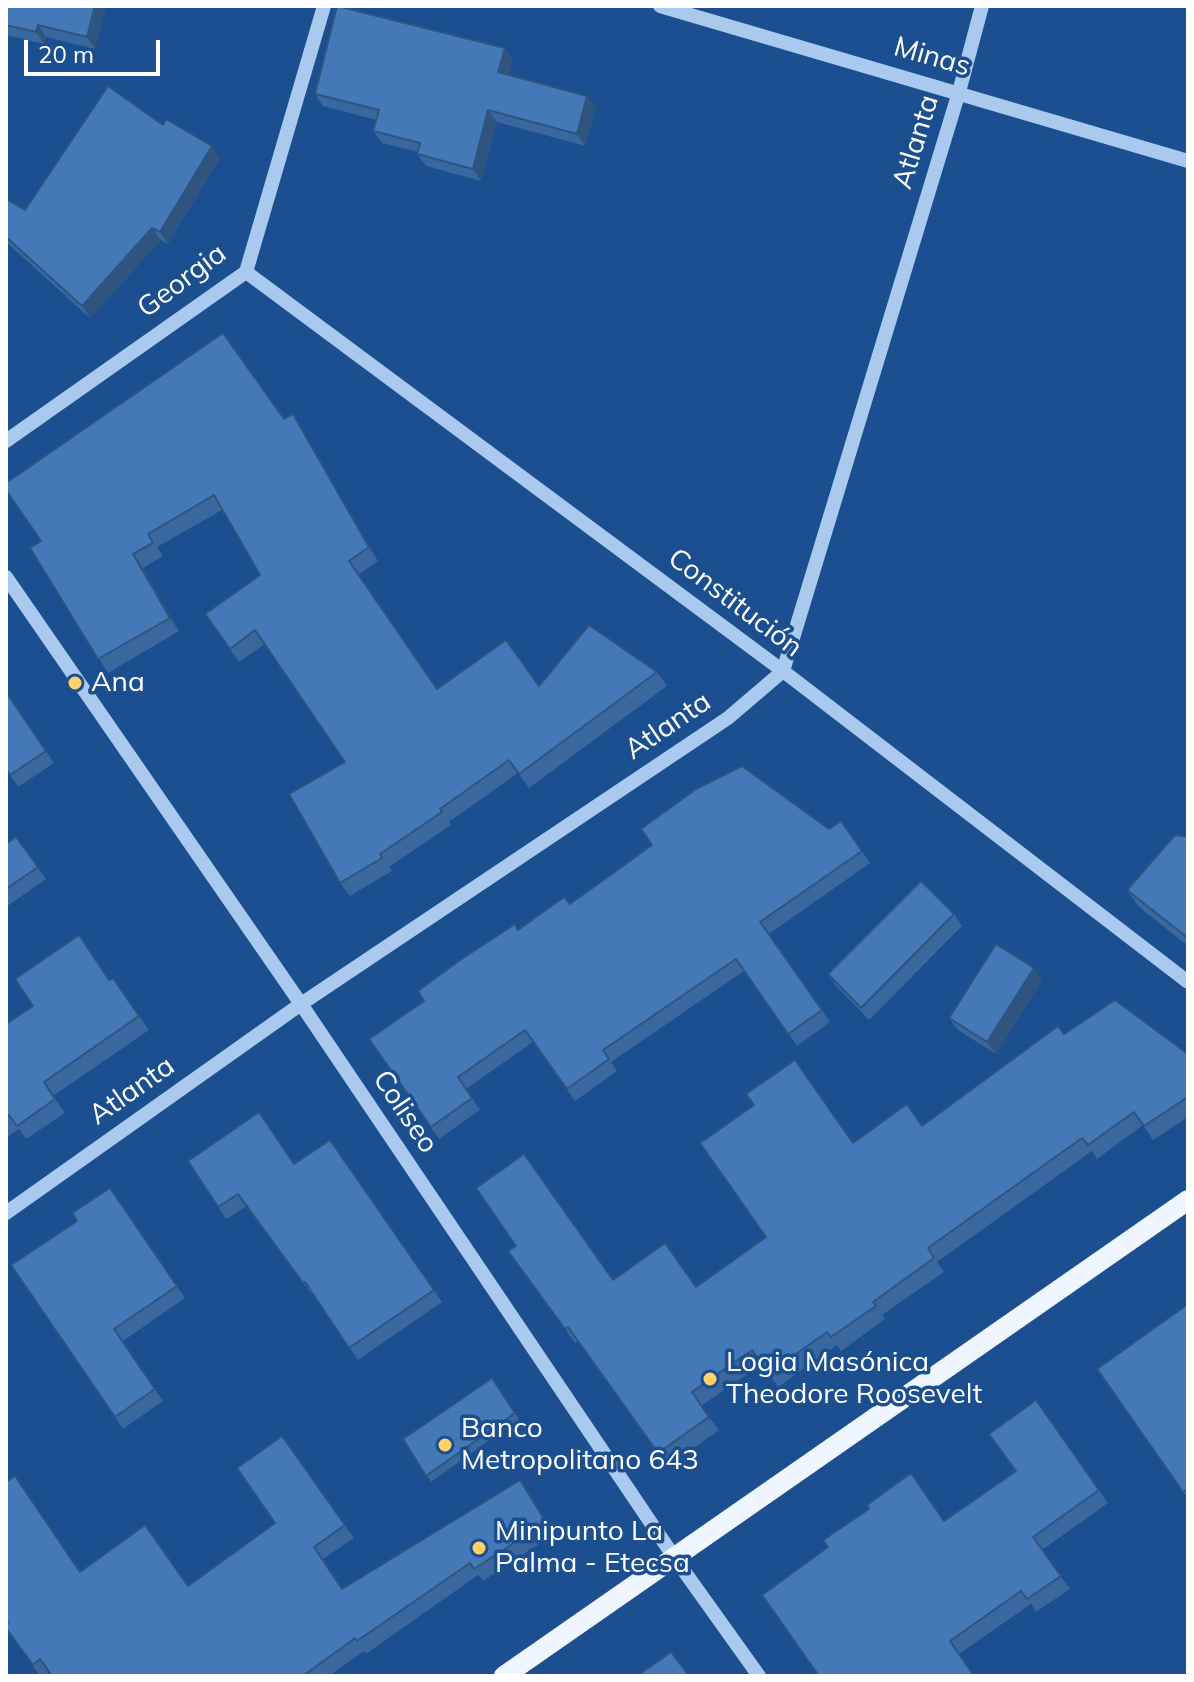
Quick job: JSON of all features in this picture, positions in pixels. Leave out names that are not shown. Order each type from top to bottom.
[{"type":"main road","points":[[504,1676],[1188,1200]]},
{"type":"street","name":"Georgia","points":[[6,441],[246,272],[324,6]]},
{"type":"street","name":"Minas","points":[[660,6],[1188,161]]},
{"type":"street","name":"Atlanta","points":[[6,1213],[301,1004],[728,718],[783,671],[959,92],[982,6]]},
{"type":"street","name":"Constitución","points":[[246,272],[783,671],[1188,982]]},
{"type":"street","name":"Coliseo","points":[[6,577],[301,1004],[674,1557],[759,1676]]},
{"type":"building","points":[[6,6],[95,6],[87,37],[38,25],[36,32],[6,25]]},
{"type":"building","points":[[337,6],[505,48],[498,72],[587,96],[577,134],[488,110],[473,169],[417,154],[420,143],[373,131],[379,110],[315,94]]},
{"type":"building","points":[[108,86],[163,125],[166,119],[212,146],[160,232],[152,228],[82,306],[6,237],[6,199],[25,210]]},
{"type":"building","points":[[223,333],[284,419],[293,414],[369,547],[349,561],[437,689],[506,640],[539,686],[589,625],[657,672],[519,774],[509,760],[440,809],[442,812],[380,854],[382,858],[340,883],[289,794],[345,762],[255,630],[230,649],[205,614],[260,575],[214,495],[148,534],[153,543],[133,554],[170,618],[98,659],[30,548],[41,541],[6,490],[6,483]]},
{"type":"building","points":[[6,692],[46,751],[10,775],[6,769]]},
{"type":"building","points":[[742,766],[829,829],[841,821],[862,851],[760,922],[822,1010],[788,1034],[736,959],[603,1050],[609,1059],[567,1089],[525,1030],[458,1077],[472,1098],[431,1127],[369,1039],[424,1001],[418,991],[460,960],[515,924],[518,930],[564,897],[570,904],[652,845],[641,829],[696,789]]},
{"type":"building","points":[[1175,835],[1188,837],[1188,938],[1127,890]]},
{"type":"building","points":[[16,837],[38,867],[6,889],[6,844]]},
{"type":"building","points":[[921,881],[954,914],[861,1008],[828,974]]},
{"type":"building","points":[[79,935],[109,980],[113,978],[139,1016],[44,1082],[55,1099],[17,1126],[9,1115],[6,1117],[6,1024],[33,1006],[15,979]]},
{"type":"building","points":[[996,944],[1034,968],[987,1042],[949,1018]]},
{"type":"building","points":[[1115,1000],[1188,1054],[1188,1097],[1144,1126],[1134,1112],[1088,1145],[1082,1138],[928,1248],[934,1258],[873,1302],[876,1306],[831,1337],[827,1332],[769,1373],[752,1350],[692,1392],[709,1417],[658,1453],[568,1327],[565,1329],[508,1251],[516,1246],[476,1188],[524,1154],[613,1280],[665,1243],[696,1287],[766,1237],[700,1143],[754,1105],[746,1094],[795,1060],[853,1143],[907,1104],[922,1126],[1058,1026],[1064,1034]]},
{"type":"building","points":[[259,1112],[294,1164],[330,1140],[434,1290],[349,1348],[305,1282],[238,1194],[218,1207],[188,1161]]},
{"type":"building","points":[[110,1188],[177,1286],[114,1329],[155,1389],[115,1417],[11,1265],[77,1221],[72,1213]]},
{"type":"building","points":[[1188,1304],[1188,1489],[1183,1492],[1097,1369]]},
{"type":"building","points":[[492,1378],[515,1413],[426,1476],[403,1439]]},
{"type":"building","points":[[1036,1400],[1099,1490],[1033,1537],[1061,1576],[1027,1599],[1021,1591],[950,1641],[974,1676],[819,1676],[762,1595],[828,1547],[823,1540],[869,1509],[867,1505],[911,1473],[944,1521],[1016,1471],[989,1434]]},
{"type":"building","points":[[282,1436],[345,1525],[314,1547],[342,1589],[520,1480],[546,1522],[474,1569],[470,1563],[303,1676],[52,1676],[40,1659],[33,1665],[6,1628],[6,1482],[15,1476],[80,1572],[145,1525],[188,1586],[275,1523],[237,1468]]},
{"type":"building","points":[[671,1652],[689,1676],[637,1676]]},
{"type":"place","name":"Ana","points":[[75,683]]},
{"type":"place","name":"Logia Masónica Theodore Roosevelt","points":[[710,1379]]},
{"type":"place","name":"Banco Metropolitano 643","points":[[445,1445]]},
{"type":"place","name":"Minipunto La Palma - Etecsa","points":[[479,1548]]}]
